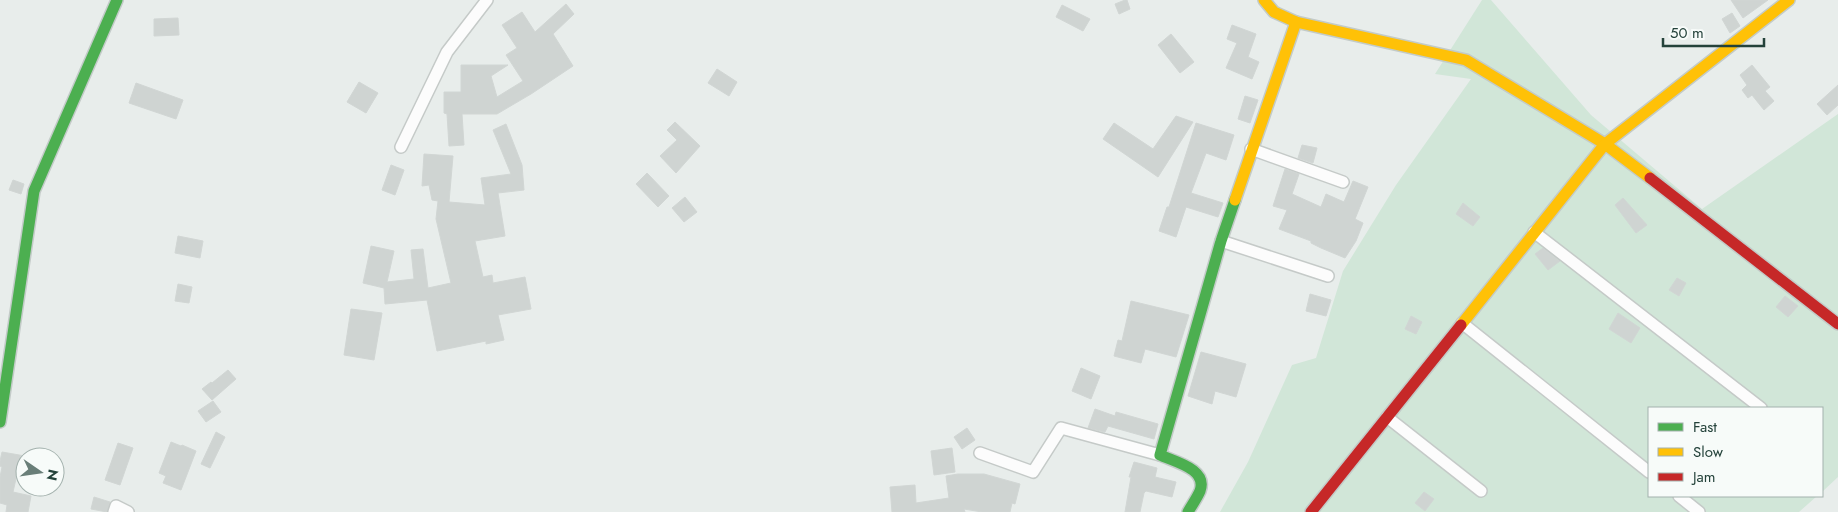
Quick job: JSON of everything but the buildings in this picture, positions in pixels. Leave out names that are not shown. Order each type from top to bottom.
[{"type":"street","points":[[0,422],[34,191],[117,0]]},
{"type":"street","points":[[401,147],[447,52],[486,0]]},
{"type":"street","points":[[1264,0],[1274,12],[1296,22],[1466,60],[1605,144],[1838,324]]},
{"type":"street","points":[[1311,512],[1605,144],[1789,0]]},
{"type":"street","points":[[1160,454],[1251,149],[1296,22]]},
{"type":"street","points":[[1251,149],[1343,182]]},
{"type":"street","points":[[1534,232],[1760,407]]},
{"type":"street","points":[[1222,242],[1328,276]]},
{"type":"street","points":[[1462,323],[1648,471]]},
{"type":"street","points":[[1387,417],[1481,491]]},
{"type":"street","points":[[980,453],[1033,472],[1061,428],[1160,454],[1198,473],[1202,481],[1200,491],[1188,512]]},
{"type":"street","points":[[1679,497],[1699,512]]},
{"type":"street","points":[[114,512],[116,506],[128,512]]},
{"type":"green space","points":[[1482,0],[1491,0],[1591,115],[1702,209],[1838,114],[1838,477],[1823,491],[1823,407],[1648,407],[1648,497],[1816,497],[1799,512],[1220,512],[1248,462],[1292,365],[1316,358],[1343,271],[1396,185],[1471,79],[1435,74]]},
{"type":"traffic: fast","points":[[0,422],[34,191],[117,0]]},
{"type":"traffic: fast","points":[[1188,512],[1200,491],[1201,483],[1199,477],[1189,467],[1160,455],[1221,241],[1235,200]]},
{"type":"traffic: slow","points":[[1235,200],[1296,22],[1274,12],[1264,0]]},
{"type":"traffic: slow","points":[[1461,325],[1605,144],[1789,0]]},
{"type":"traffic: slow","points":[[1296,22],[1466,60],[1605,144],[1650,178]]},
{"type":"traffic: jam","points":[[1650,178],[1838,324]]},
{"type":"traffic: jam","points":[[1311,512],[1461,325]]}]
